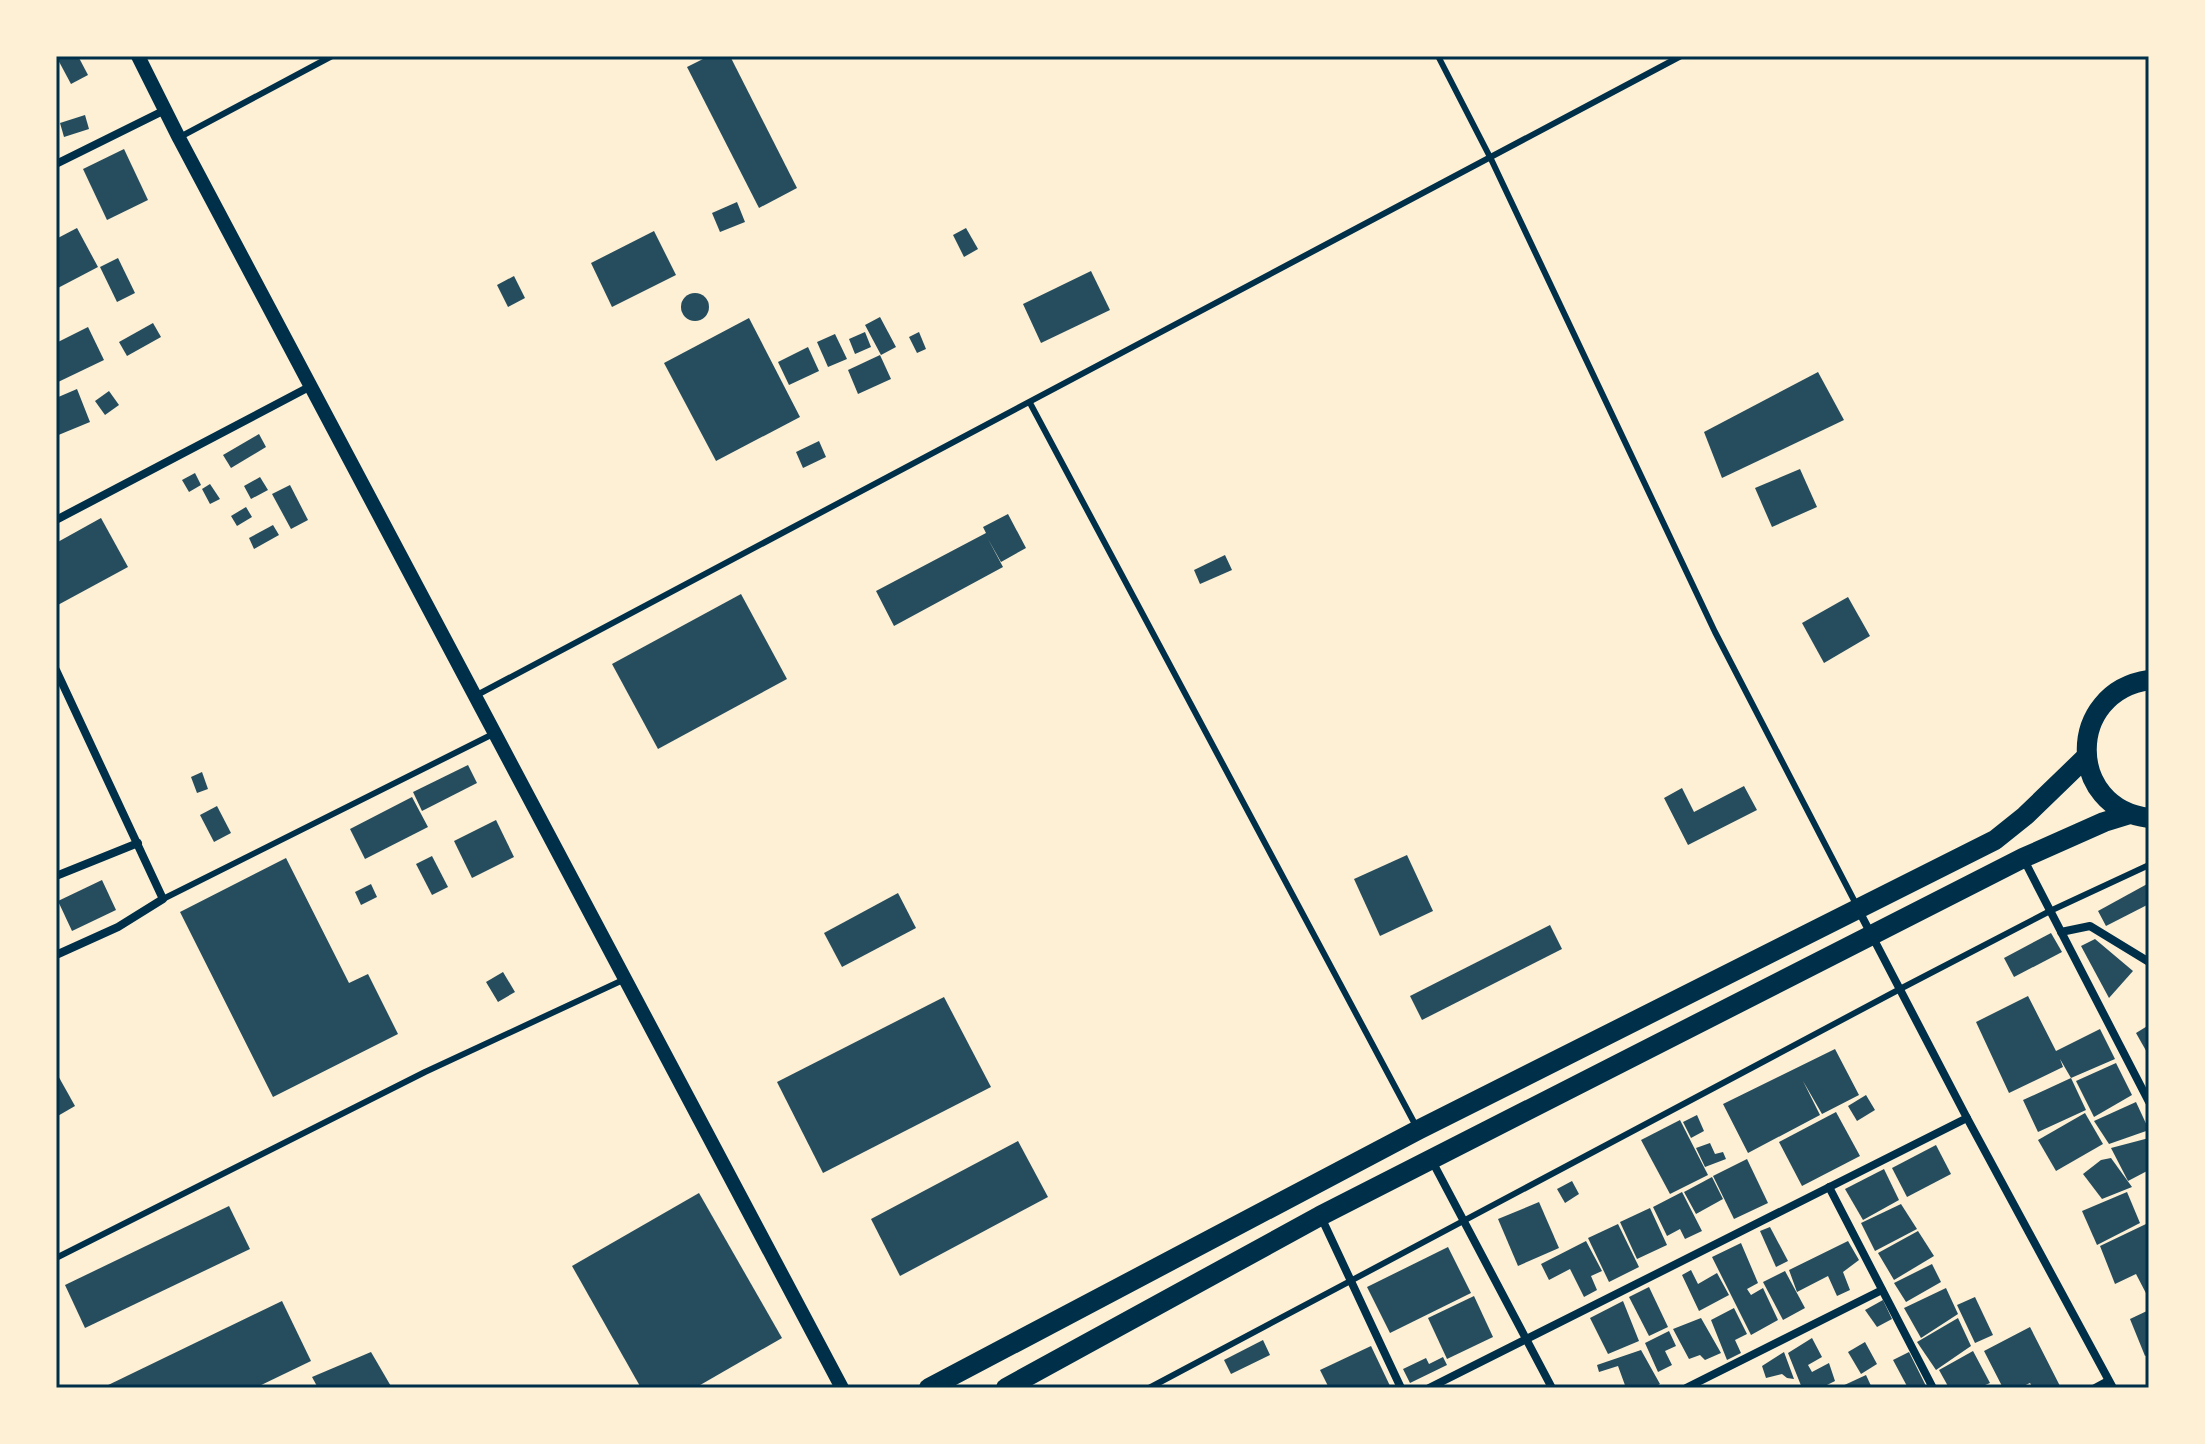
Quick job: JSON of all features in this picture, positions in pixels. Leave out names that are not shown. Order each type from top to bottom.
[{"type":"highway","points":[[2140,816],[2108,801],[2100,791],[2089,769],[2086,744],[2092,719],[2107,699],[2127,686],[2149,680]]},
{"type":"highway","points":[[929,1388],[1418,1130],[1995,840],[2025,816],[2086,757]]},
{"type":"highway","points":[[1007,1388],[1320,1216],[2023,858],[2104,822],[2140,816]]},
{"type":"street","points":[[138,56],[842,1388]]},
{"type":"street","points":[[56,164],[165,110]]},
{"type":"street","points":[[56,520],[311,386]]},
{"type":"street","points":[[56,670],[163,899],[118,927],[56,955]]},
{"type":"street","points":[[56,876],[138,843]]},
{"type":"street","points":[[2023,858],[2149,1102]]},
{"type":"street","points":[[1858,909],[2111,1384],[2095,1388]]},
{"type":"street","points":[[2061,932],[2090,926],[2149,962]]},
{"type":"street","points":[[1429,1388],[1967,1118]]},
{"type":"street","points":[[1431,1159],[1552,1388]]},
{"type":"street","points":[[1829,1187],[1933,1388]]},
{"type":"street","points":[[1320,1216],[1401,1388]]},
{"type":"street","points":[[1686,1388],[1882,1290]]},
{"type":"lane","points":[[179,138],[332,56]]},
{"type":"lane","points":[[1438,56],[1491,159],[1715,632],[1858,909]]},
{"type":"lane","points":[[477,695],[1681,56]]},
{"type":"lane","points":[[1030,403],[1418,1130]]},
{"type":"lane","points":[[163,899],[497,733]]},
{"type":"lane","points":[[1149,1388],[1900,989],[2050,911],[2149,865]]},
{"type":"lane","points":[[56,1258],[425,1072],[626,978]]},
{"type":"building","points":[[56,56],[78,56],[88,75],[71,84]]},
{"type":"building","points":[[709,56],[730,56],[797,188],[759,208],[687,67]]},
{"type":"building","points":[[85,115],[89,129],[64,137],[60,123]]},
{"type":"building","points":[[124,149],[148,200],[107,220],[83,169]]},
{"type":"building","points":[[737,202],[745,222],[720,232],[712,213]]},
{"type":"building","points":[[77,228],[98,267],[56,289],[56,239]]},
{"type":"building","points":[[966,228],[978,249],[964,257],[953,235]]},
{"type":"building","points":[[654,231],[676,275],[612,307],[591,263]]},
{"type":"building","points":[[118,258],[135,293],[117,302],[100,267]]},
{"type":"building","points":[[1091,271],[1110,310],[1041,343],[1023,304]]},
{"type":"building","points":[[514,276],[525,298],[508,307],[497,285]]},
{"type":"building","points":[[695,293],[705,297],[709,307],[705,317],[695,321],[685,317],[681,307],[685,297]]},
{"type":"building","points":[[880,317],[896,347],[881,355],[865,325]]},
{"type":"building","points":[[749,318],[800,417],[716,461],[664,363]]},
{"type":"building","points":[[153,323],[161,337],[127,356],[119,342]]},
{"type":"building","points":[[88,327],[104,360],[56,383],[56,343]]},
{"type":"building","points":[[865,332],[871,347],[855,354],[849,339]]},
{"type":"building","points":[[919,332],[926,349],[917,353],[909,337]]},
{"type":"building","points":[[835,334],[847,359],[828,367],[817,342]]},
{"type":"building","points":[[808,347],[819,371],[789,385],[778,362]]},
{"type":"building","points":[[880,355],[891,379],[858,394],[848,370]]},
{"type":"building","points":[[1818,372],[1844,420],[1722,478],[1704,432]]},
{"type":"building","points":[[77,389],[90,422],[56,436],[56,398]]},
{"type":"building","points":[[109,391],[119,405],[105,415],[95,401]]},
{"type":"building","points":[[259,434],[266,447],[231,468],[223,455]]},
{"type":"building","points":[[819,441],[826,457],[803,468],[796,452]]},
{"type":"building","points":[[1800,469],[1817,507],[1772,527],[1755,488]]},
{"type":"building","points":[[195,473],[201,485],[189,492],[182,480]]},
{"type":"building","points":[[260,477],[268,490],[251,499],[244,486]]},
{"type":"building","points":[[210,484],[220,499],[210,504],[202,489]]},
{"type":"building","points":[[290,485],[308,520],[291,529],[272,494]]},
{"type":"building","points":[[246,507],[252,517],[237,526],[231,516]]},
{"type":"building","points":[[1008,514],[1026,548],[1001,562],[988,539],[1003,567],[894,626],[876,591],[986,533],[983,527]]},
{"type":"building","points":[[101,518],[128,567],[56,606],[56,543]]},
{"type":"building","points":[[273,525],[279,535],[254,549],[249,538]]},
{"type":"building","points":[[1225,555],[1232,570],[1200,584],[1194,570]]},
{"type":"building","points":[[741,594],[787,679],[658,749],[612,664]]},
{"type":"building","points":[[1848,597],[1870,636],[1824,663],[1802,623]]},
{"type":"building","points":[[468,765],[477,783],[422,811],[413,792]]},
{"type":"building","points":[[202,772],[208,789],[197,793],[191,777]]},
{"type":"building","points":[[1744,786],[1757,810],[1688,845],[1664,798],[1682,788],[1694,812]]},
{"type":"building","points":[[412,797],[428,827],[365,859],[350,829]]},
{"type":"building","points":[[217,806],[231,833],[214,842],[200,815]]},
{"type":"building","points":[[496,820],[514,857],[472,878],[454,841]]},
{"type":"building","points":[[1407,855],[1433,911],[1380,936],[1354,879]]},
{"type":"building","points":[[432,856],[448,887],[432,895],[416,864]]},
{"type":"building","points":[[286,858],[349,983],[368,974],[398,1034],[273,1097],[180,912]]},
{"type":"building","points":[[102,880],[116,910],[72,931],[58,901]]},
{"type":"building","points":[[2149,883],[2149,904],[2106,926],[2098,911]]},
{"type":"building","points":[[371,884],[377,897],[361,905],[355,892]]},
{"type":"building","points":[[898,893],[916,928],[842,967],[824,933]]},
{"type":"building","points":[[1550,925],[1562,949],[1422,1020],[1410,996]]},
{"type":"building","points":[[2051,933],[2062,952],[2014,977],[2004,958]]},
{"type":"building","points":[[2095,939],[2133,971],[2109,998],[2081,946]]},
{"type":"building","points":[[503,972],[515,992],[498,1002],[486,982]]},
{"type":"building","points":[[2028,996],[2056,1051],[2100,1029],[2115,1059],[2071,1078],[2060,1059],[2063,1067],[2009,1093],[1976,1022]]},
{"type":"building","points":[[944,997],[991,1087],[823,1173],[777,1082]]},
{"type":"building","points":[[2149,1025],[2149,1056],[2136,1033]]},
{"type":"building","points":[[1835,1049],[1859,1095],[1822,1114],[1803,1081],[1820,1115],[1748,1153],[1723,1104]]},
{"type":"building","points":[[2116,1063],[2132,1095],[2094,1117],[2076,1081]]},
{"type":"building","points":[[56,1072],[75,1106],[56,1117]]},
{"type":"building","points":[[2071,1078],[2086,1110],[2038,1132],[2023,1100]]},
{"type":"building","points":[[1866,1095],[1875,1110],[1857,1121],[1848,1106]]},
{"type":"building","points":[[2136,1102],[2149,1130],[2109,1144],[2094,1121]]},
{"type":"building","points":[[1836,1112],[1860,1156],[1802,1186],[1779,1142]]},
{"type":"building","points":[[2085,1113],[2103,1144],[2056,1171],[2038,1140]]},
{"type":"building","points":[[1697,1115],[1704,1131],[1691,1138],[1683,1122]]},
{"type":"building","points":[[1680,1120],[1708,1175],[1670,1194],[1641,1140]]},
{"type":"building","points":[[2149,1138],[2149,1170],[2128,1181],[2111,1148]]},
{"type":"building","points":[[1018,1141],[1048,1197],[900,1276],[871,1219]]},
{"type":"building","points":[[1710,1143],[1715,1154],[1723,1152],[1726,1159],[1705,1167],[1696,1148]]},
{"type":"building","points":[[1936,1145],[1951,1174],[1907,1197],[1892,1168]]},
{"type":"building","points":[[2111,1158],[2132,1187],[2102,1199],[2083,1174],[2101,1160]]},
{"type":"building","points":[[1747,1159],[1768,1203],[1734,1219],[1713,1176]]},
{"type":"building","points":[[1884,1169],[1899,1200],[1863,1220],[1845,1189]]},
{"type":"building","points":[[1712,1177],[1723,1199],[1696,1214],[1684,1192]]},
{"type":"building","points":[[1572,1181],[1579,1194],[1565,1203],[1557,1189]]},
{"type":"building","points":[[1682,1192],[1702,1231],[1685,1239],[1680,1229],[1667,1236],[1653,1207]]},
{"type":"building","points":[[2127,1192],[2140,1223],[2097,1245],[2082,1211]]},
{"type":"building","points":[[699,1193],[782,1338],[695,1388],[641,1388],[572,1266]]},
{"type":"building","points":[[1539,1202],[1559,1248],[1518,1266],[1498,1219]]},
{"type":"building","points":[[1901,1204],[1917,1229],[1875,1251],[1861,1223]]},
{"type":"building","points":[[229,1206],[250,1249],[85,1328],[65,1285]]},
{"type":"building","points":[[1650,1208],[1667,1245],[1637,1259],[1620,1222]]},
{"type":"building","points":[[1618,1224],[1639,1267],[1609,1282],[1588,1238]]},
{"type":"building","points":[[2146,1224],[2149,1231],[2149,1299],[2136,1274],[2115,1284],[2100,1246]]},
{"type":"building","points":[[1770,1227],[1788,1261],[1776,1267],[1760,1231]]},
{"type":"building","points":[[1918,1231],[1934,1256],[1894,1280],[1878,1253]]},
{"type":"building","points":[[1586,1241],[1602,1271],[1591,1276],[1597,1290],[1584,1297],[1570,1269],[1549,1280],[1541,1264]]},
{"type":"building","points":[[1848,1241],[1859,1260],[1843,1272],[1850,1290],[1837,1296],[1828,1276],[1797,1292],[1789,1270]]},
{"type":"building","points":[[1741,1243],[1758,1283],[1747,1289],[1751,1295],[1763,1288],[1778,1320],[1751,1335],[1712,1257]]},
{"type":"building","points":[[1448,1247],[1471,1293],[1390,1333],[1367,1287]]},
{"type":"building","points":[[1932,1264],[1941,1282],[1906,1302],[1894,1283]]},
{"type":"building","points":[[1691,1270],[1698,1284],[1717,1273],[1729,1295],[1699,1311],[1682,1275]]},
{"type":"building","points":[[1785,1271],[1805,1308],[1783,1320],[1763,1282]]},
{"type":"building","points":[[1649,1287],[1668,1327],[1649,1336],[1629,1297]]},
{"type":"building","points":[[1946,1288],[1958,1314],[1921,1338],[1904,1308]]},
{"type":"building","points":[[1474,1296],[1493,1337],[1447,1359],[1428,1318]]},
{"type":"building","points":[[1975,1297],[1993,1335],[1975,1343],[1957,1305]]},
{"type":"building","points":[[1883,1300],[1892,1319],[1877,1327],[1865,1310]]},
{"type":"building","points":[[282,1301],[311,1361],[255,1388],[102,1388]]},
{"type":"building","points":[[1623,1301],[1639,1341],[1608,1354],[1590,1318]]},
{"type":"building","points":[[1734,1308],[1747,1334],[1735,1340],[1741,1353],[1727,1360],[1711,1320]]},
{"type":"building","points":[[2149,1310],[2149,1354],[2145,1356],[2130,1319]]},
{"type":"building","points":[[1701,1318],[1721,1353],[1705,1360],[1700,1355],[1689,1359],[1673,1329]]},
{"type":"building","points":[[1958,1318],[1971,1346],[1936,1370],[1917,1342]]},
{"type":"building","points":[[2030,1327],[2061,1388],[2033,1388],[2030,1383],[2019,1388],[2003,1388],[1984,1351]]},
{"type":"building","points":[[1669,1331],[1676,1346],[1665,1351],[1672,1365],[1658,1372],[1645,1343]]},
{"type":"building","points":[[1812,1338],[1822,1357],[1808,1365],[1812,1372],[1829,1363],[1835,1381],[1821,1388],[1802,1388],[1788,1353]]},
{"type":"building","points":[[1263,1340],[1270,1355],[1231,1374],[1224,1360]]},
{"type":"building","points":[[1865,1342],[1877,1364],[1861,1374],[1848,1352]]},
{"type":"building","points":[[1371,1346],[1391,1388],[1329,1388],[1320,1370]]},
{"type":"building","points":[[1641,1350],[1660,1384],[1653,1388],[1626,1388],[1618,1366],[1599,1372],[1597,1365]]},
{"type":"building","points":[[1973,1351],[1990,1383],[1978,1388],[1949,1388],[1939,1370]]},
{"type":"building","points":[[371,1352],[392,1388],[318,1388],[312,1377]]},
{"type":"building","points":[[1784,1352],[1794,1379],[1782,1374],[1766,1378],[1762,1366]]},
{"type":"building","points":[[1909,1352],[1927,1388],[1908,1388],[1893,1360]]},
{"type":"building","points":[[1443,1357],[1447,1365],[1410,1383],[1403,1369],[1426,1358],[1429,1364]]},
{"type":"building","points":[[1866,1375],[1872,1388],[1838,1388]]}]
